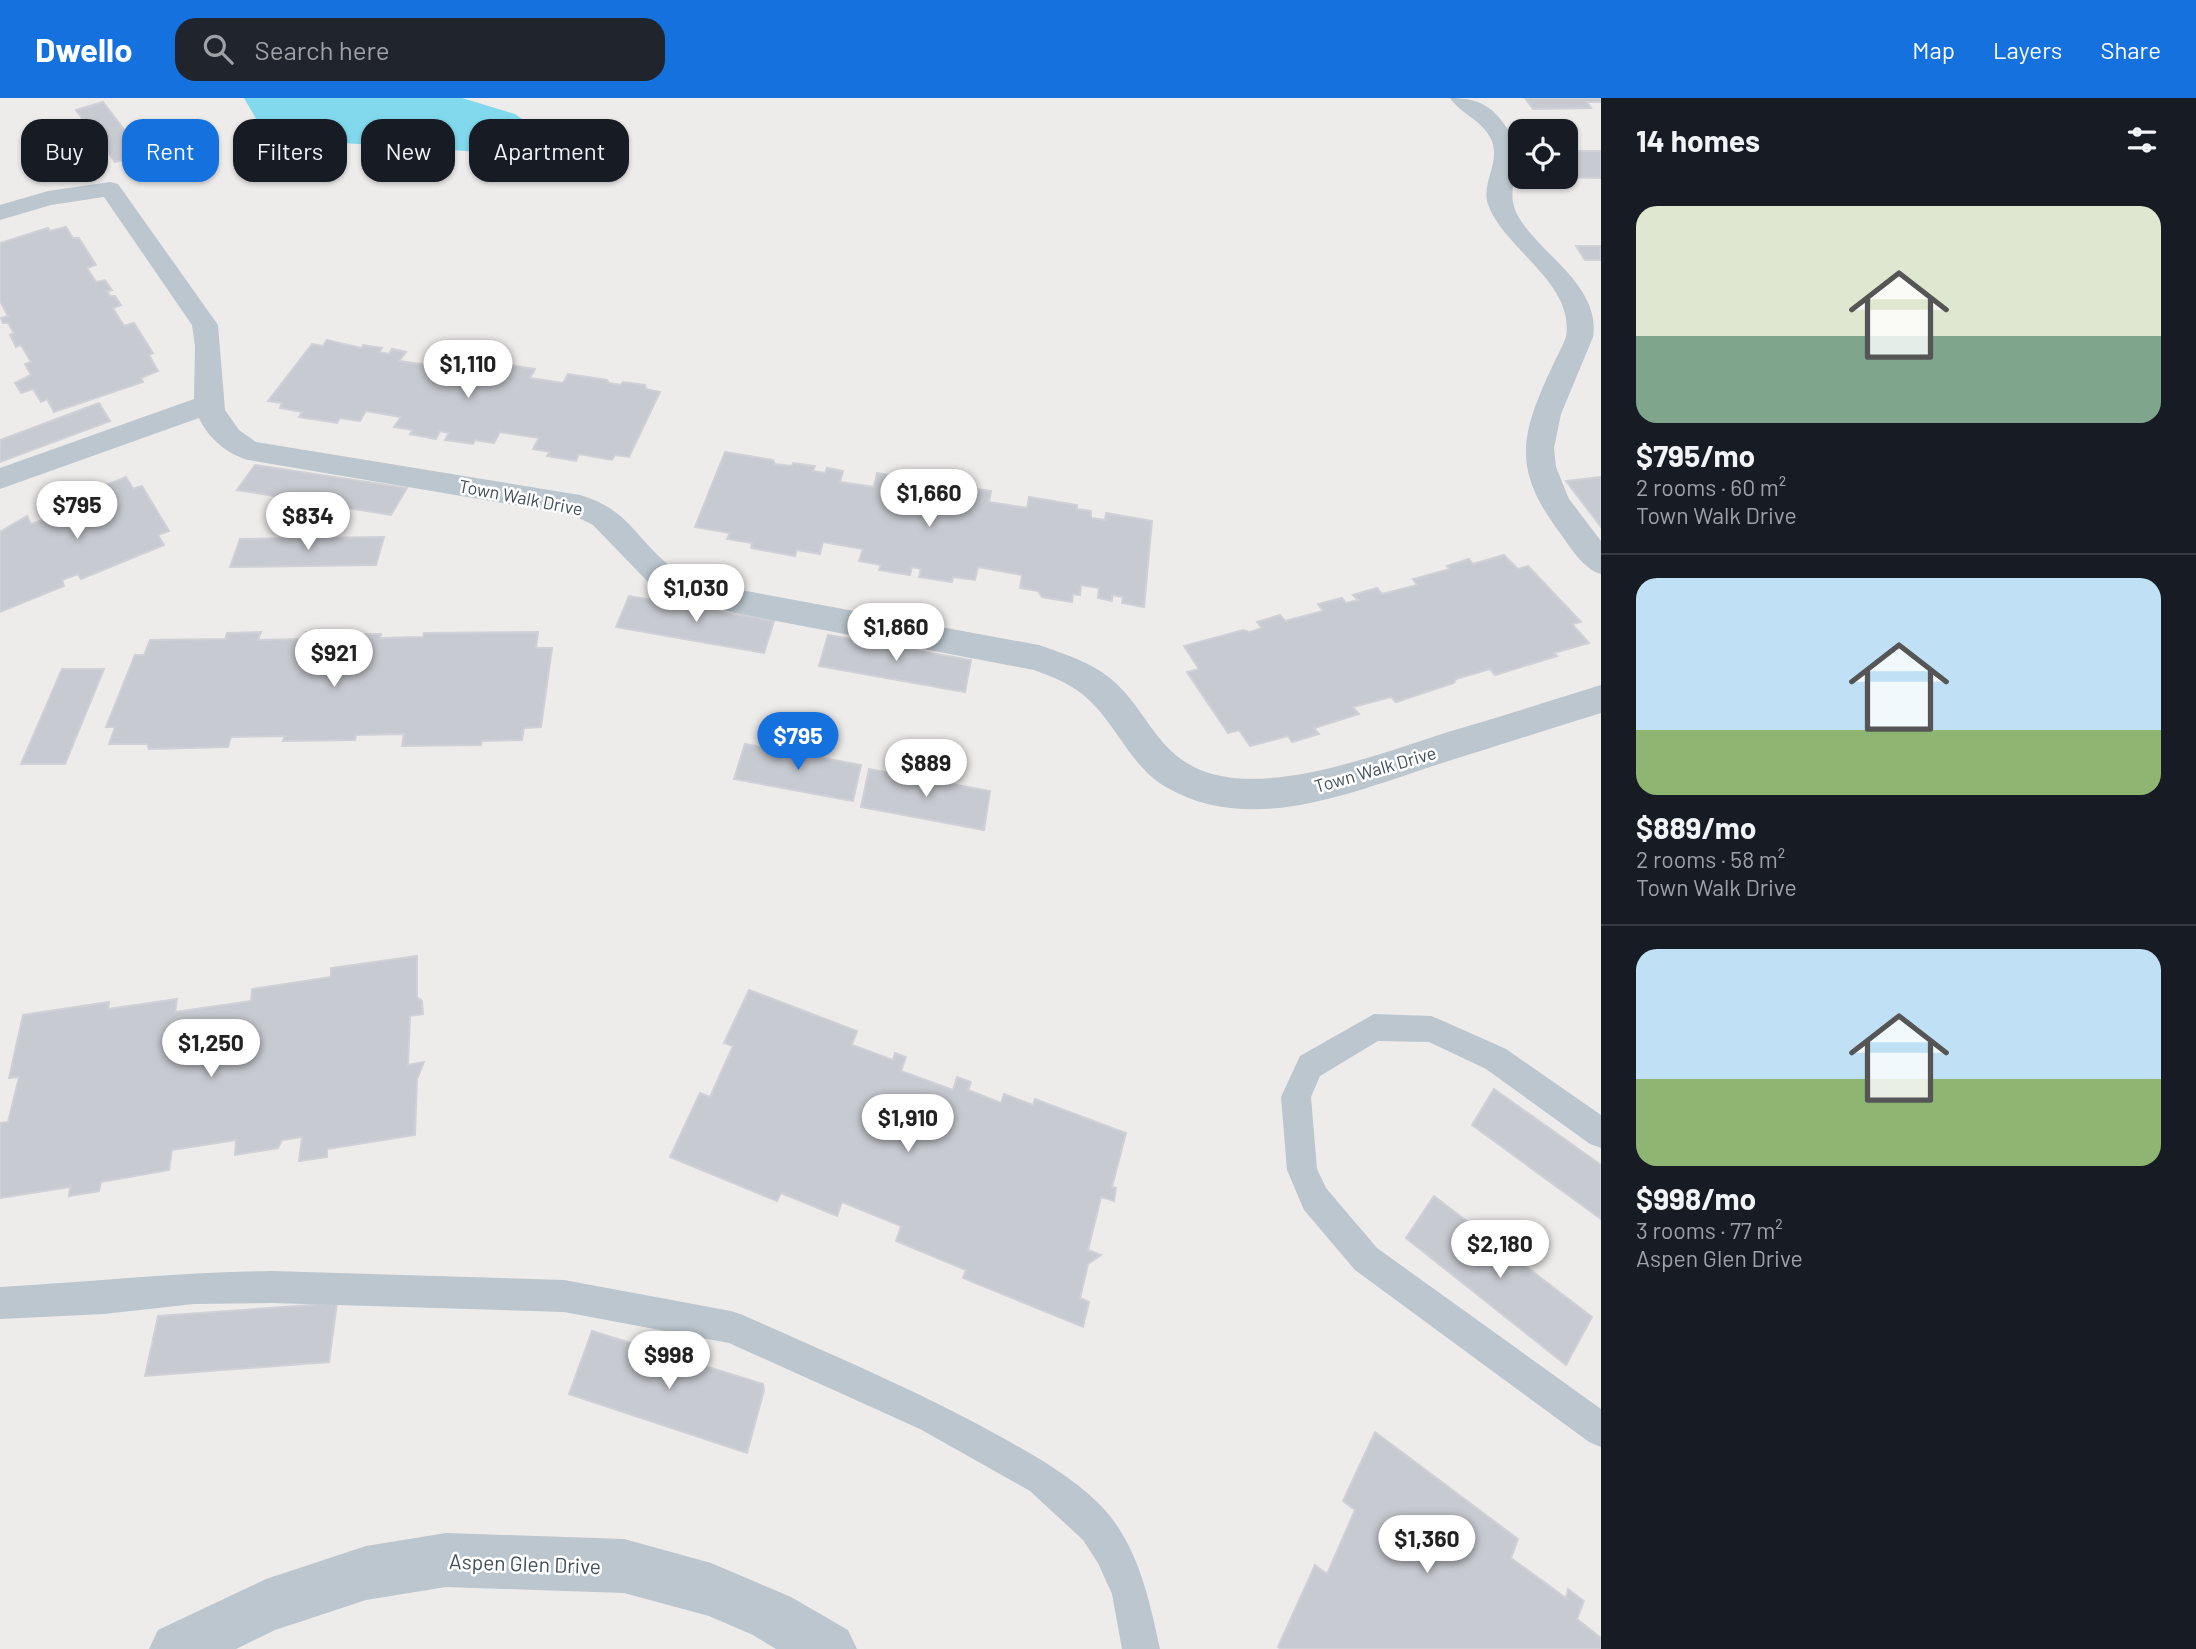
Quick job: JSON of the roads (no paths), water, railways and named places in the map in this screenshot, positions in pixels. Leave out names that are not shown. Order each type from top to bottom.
[{"type":"street","points":[[1461,98],[1490,121],[1505,138],[1507,152],[1499,202],[1507,219],[1562,285],[1576,309],[1580,327],[1577,348],[1565,369],[1542,428],[1539,460],[1547,492],[1601,564]]},
{"type":"street","points":[[0,213],[48,198],[110,189],[205,325],[211,348],[206,405],[0,479]]},
{"type":"street","name":"Town Walk Drive","points":[[206,405],[216,426],[229,440],[248,450],[282,458],[580,506],[604,517],[662,577],[688,589],[735,601],[1027,654],[1069,669],[1100,689],[1126,724],[1164,767],[1195,785],[1232,792],[1278,793],[1323,786],[1601,699]]},
{"type":"street","name":"Aspen Glen Drive","points":[[177,1649],[267,1606],[366,1573],[446,1560],[624,1566],[712,1590],[772,1616],[829,1649]]},
{"type":"lane","points":[[1601,1133],[1496,1059],[1431,1030],[1374,1027],[1310,1066],[1296,1097],[1302,1170],[1315,1199],[1366,1259],[1601,1430]]},
{"type":"lane","points":[[0,1303],[104,1298],[194,1288],[272,1287],[564,1296],[731,1327],[932,1417],[1042,1479],[1096,1527],[1111,1550],[1130,1593],[1141,1649]]},
{"type":"water","points":[[244,98],[462,98],[515,114],[522,119],[469,119],[469,151],[455,150],[455,119],[361,119],[361,144],[347,143],[347,119],[256,119]]}]
